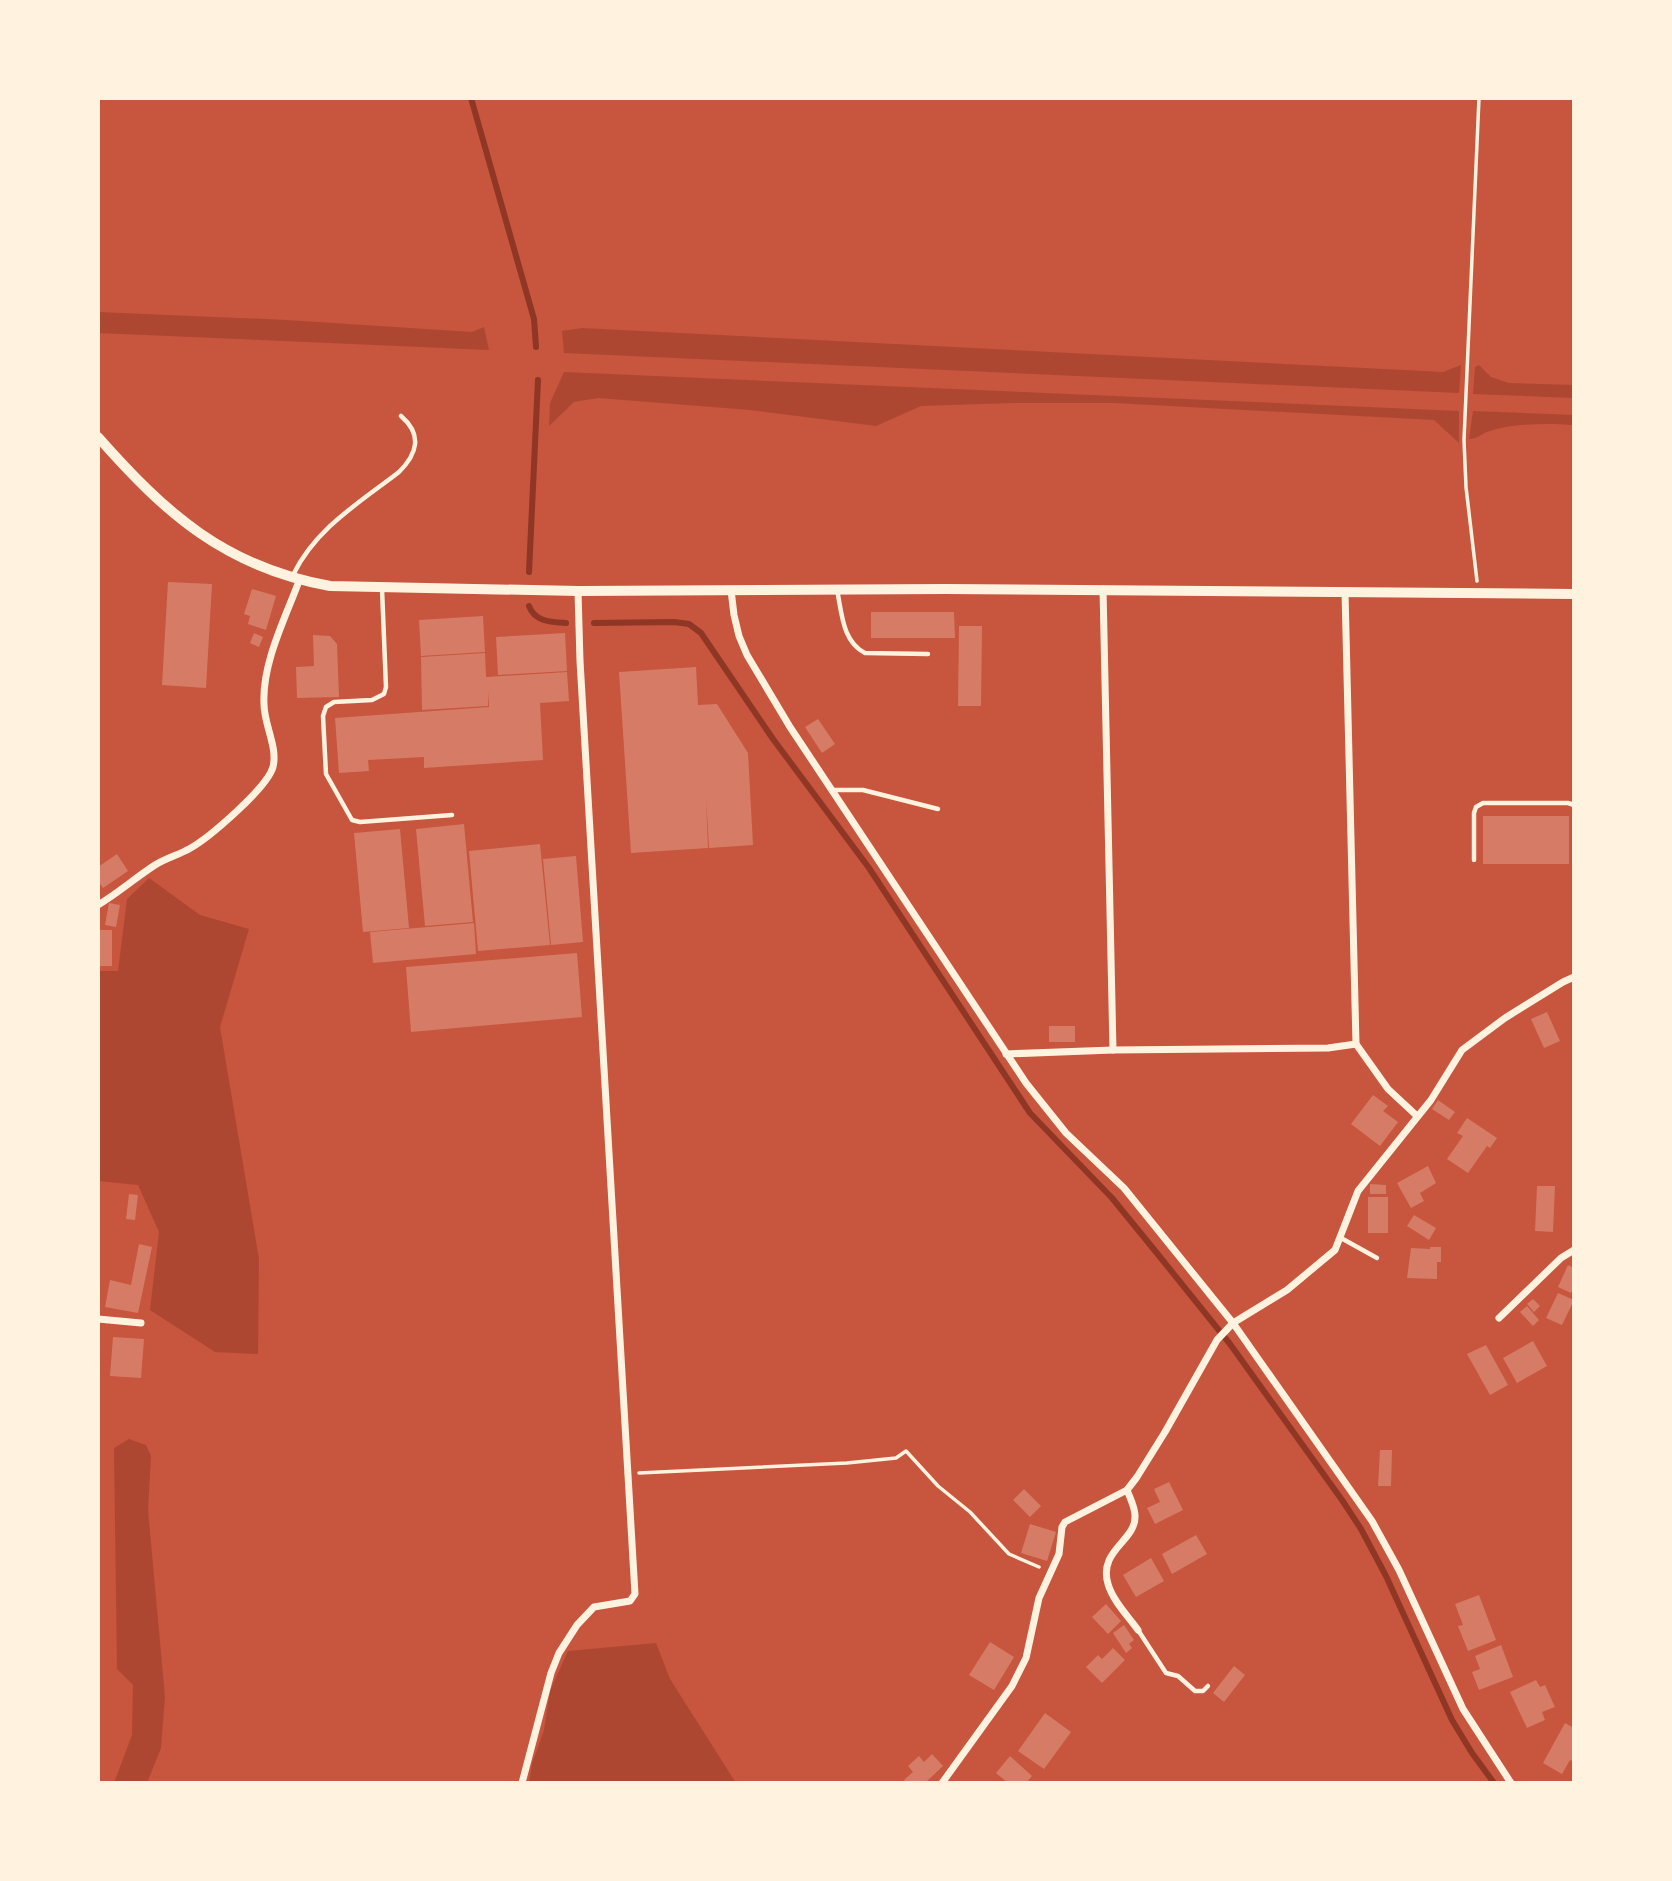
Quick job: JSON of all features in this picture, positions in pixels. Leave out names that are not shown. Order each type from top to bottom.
[{"type":"street","points":[[98,437],[145,490],[184,523],[256,566],[295,579],[330,586],[578,591],[1103,589],[1574,594]]},
{"type":"street","points":[[98,905],[157,864],[205,838],[225,822],[270,776],[274,754],[265,720],[264,691],[267,672],[295,579]]},
{"type":"street","points":[[1103,589],[1113,1050]]},
{"type":"street","points":[[731,590],[736,626],[747,654],[790,727],[1006,1054],[1043,1107],[1124,1188],[1233,1323],[1372,1521],[1399,1570],[1463,1709],[1511,1783]]},
{"type":"street","points":[[522,1783],[551,1673],[577,1625],[594,1607],[634,1598],[578,591]]},
{"type":"street","points":[[1345,592],[1356,1044],[1388,1089],[1418,1116]]},
{"type":"street","points":[[942,1783],[1022,1669],[1040,1598],[1059,1554],[1065,1522],[1127,1490],[1165,1432],[1217,1340],[1233,1323],[1287,1290],[1329,1255],[1341,1238],[1358,1191],[1431,1100],[1462,1050],[1506,1018],[1563,982],[1574,978]]},
{"type":"street","points":[[1006,1054],[1328,1048],[1356,1044]]},
{"type":"street","points":[[1499,1318],[1562,1258],[1574,1250]]},
{"type":"street","points":[[98,1319],[141,1323]]},
{"type":"street","points":[[1127,1490],[1135,1515],[1134,1524],[1129,1534],[1113,1551],[1107,1574],[1113,1595],[1138,1630]]},
{"type":"lane","points":[[295,579],[310,545],[323,530],[410,461],[415,442],[413,430],[401,416]]},
{"type":"lane","points":[[383,589],[384,694],[372,700],[334,702],[326,708],[323,716],[326,774],[352,820],[360,822],[452,815]]},
{"type":"lane","points":[[837,589],[848,638],[856,648],[865,653],[928,654]]},
{"type":"lane","points":[[833,790],[863,790],[938,809]]},
{"type":"lane","points":[[1474,860],[1474,813],[1476,807],[1483,803],[1574,805]]},
{"type":"lane","points":[[1341,1238],[1377,1258]]},
{"type":"lane","points":[[1138,1630],[1166,1673],[1178,1676],[1195,1691],[1203,1691],[1208,1686]]},
{"type":"path","points":[[1478,593],[1466,487],[1464,440],[1479,98]]},
{"type":"path","points":[[628,1474],[847,1463],[896,1458],[906,1451],[938,1486],[970,1512],[1009,1554],[1050,1571]]},
{"type":"shaded area","points":[[98,312],[287,320],[472,332],[484,327],[489,350],[98,333]]},
{"type":"shaded area","points":[[582,328],[1443,372],[1461,365],[1459,393],[564,353],[562,331]]},
{"type":"shaded area","points":[[1479,365],[1491,377],[1509,383],[1574,385],[1574,398],[1473,394],[1475,367]]},
{"type":"shaded area","points":[[564,372],[1459,411],[1459,443],[1434,420],[1114,403],[921,406],[876,426],[750,410],[598,398],[574,402],[549,426],[550,403]]},
{"type":"shaded area","points":[[1473,411],[1574,415],[1574,425],[1510,426],[1469,439]]},
{"type":"shaded area","points":[[149,878],[200,915],[249,929],[220,1027],[259,1259],[258,1354],[215,1352],[150,1310],[159,1232],[138,1185],[98,1181],[98,971],[118,971],[127,899]]},
{"type":"shaded area","points":[[129,1439],[146,1445],[151,1456],[148,1510],[165,1697],[161,1748],[147,1783],[114,1783],[132,1735],[133,1685],[117,1669],[114,1448]]},
{"type":"shaded area","points":[[656,1643],[670,1679],[736,1783],[529,1783],[532,1764],[544,1730],[550,1691],[568,1651]]},
{"type":"building","points":[[168,582],[212,584],[206,688],[162,685]]},
{"type":"building","points":[[252,589],[276,596],[266,630],[248,624],[250,616],[244,614]]},
{"type":"building","points":[[871,612],[954,612],[955,638],[871,638]]},
{"type":"building","points":[[483,616],[485,652],[421,656],[419,620]]},
{"type":"building","points":[[959,626],[982,626],[981,706],[958,706]]},
{"type":"building","points":[[254,633],[263,637],[259,647],[250,643]]},
{"type":"building","points":[[565,633],[567,671],[498,675],[496,637]]},
{"type":"building","points":[[313,635],[330,636],[337,644],[339,697],[297,698],[296,667],[314,666]]},
{"type":"building","points":[[485,653],[486,677],[567,672],[569,701],[540,703],[543,760],[424,768],[424,757],[368,760],[369,771],[339,773],[335,718],[489,707],[488,691],[488,706],[422,710],[421,657]]},
{"type":"building","points":[[696,667],[698,705],[717,704],[748,753],[753,845],[709,848],[706,797],[708,848],[631,853],[619,672]]},
{"type":"building","points":[[818,719],[835,744],[822,753],[805,727]]},
{"type":"building","points":[[1483,816],[1569,816],[1569,864],[1483,864]]},
{"type":"building","points":[[464,824],[473,922],[425,926],[416,829]]},
{"type":"building","points":[[400,829],[409,928],[363,932],[354,833]]},
{"type":"building","points":[[540,844],[550,945],[478,951],[469,851]]},
{"type":"building","points":[[117,854],[128,871],[103,888],[98,881],[98,867]]},
{"type":"building","points":[[576,856],[583,942],[551,945],[543,859]]},
{"type":"building","points":[[109,903],[120,905],[116,927],[105,925]]},
{"type":"building","points":[[474,923],[476,954],[373,963],[370,932]]},
{"type":"building","points":[[98,930],[112,930],[112,966],[98,966]]},
{"type":"building","points":[[577,953],[582,1017],[411,1032],[406,967]]},
{"type":"building","points":[[1547,1012],[1560,1041],[1544,1048],[1531,1019]]},
{"type":"building","points":[[1049,1026],[1075,1026],[1075,1042],[1049,1042]]},
{"type":"building","points":[[1373,1095],[1388,1106],[1383,1111],[1398,1122],[1380,1146],[1351,1124]]},
{"type":"building","points":[[1438,1100],[1455,1112],[1449,1120],[1432,1109]]},
{"type":"building","points":[[1467,1118],[1497,1138],[1490,1148],[1487,1146],[1468,1173],[1447,1159],[1463,1136],[1457,1133]]},
{"type":"building","points":[[1428,1166],[1436,1183],[1420,1193],[1424,1201],[1411,1208],[1397,1183]]},
{"type":"building","points":[[1370,1184],[1386,1185],[1386,1194],[1370,1194]]},
{"type":"building","points":[[1537,1186],[1555,1186],[1553,1232],[1535,1231]]},
{"type":"building","points":[[129,1194],[138,1195],[135,1220],[126,1219]]},
{"type":"building","points":[[1368,1197],[1388,1197],[1388,1233],[1368,1233]]},
{"type":"building","points":[[1414,1215],[1436,1228],[1429,1240],[1407,1226]]},
{"type":"building","points":[[139,1244],[152,1247],[138,1313],[105,1307],[110,1280],[131,1285]]},
{"type":"building","points":[[1441,1247],[1441,1262],[1437,1262],[1437,1279],[1407,1278],[1411,1248]]},
{"type":"building","points":[[1568,1265],[1574,1268],[1574,1287],[1571,1293],[1558,1287]]},
{"type":"building","points":[[1558,1293],[1574,1300],[1562,1325],[1546,1318]]},
{"type":"building","points":[[1533,1299],[1540,1306],[1534,1312],[1527,1304]]},
{"type":"building","points":[[1527,1306],[1539,1320],[1533,1326],[1520,1312]]},
{"type":"building","points":[[113,1337],[144,1339],[141,1378],[110,1376]]},
{"type":"building","points":[[1533,1341],[1547,1366],[1517,1383],[1503,1358]]},
{"type":"building","points":[[1486,1345],[1508,1385],[1490,1395],[1467,1354]]},
{"type":"building","points":[[1380,1450],[1392,1450],[1391,1486],[1378,1486]]},
{"type":"building","points":[[1169,1482],[1183,1510],[1155,1524],[1147,1508],[1160,1502],[1154,1489]]},
{"type":"building","points":[[1024,1489],[1041,1506],[1030,1517],[1013,1500]]},
{"type":"building","points":[[1030,1524],[1056,1532],[1047,1561],[1021,1553]]},
{"type":"building","points":[[1196,1535],[1207,1554],[1172,1574],[1162,1554]]},
{"type":"building","points":[[1151,1558],[1164,1581],[1136,1597],[1123,1575]]},
{"type":"building","points":[[1479,1595],[1496,1640],[1468,1651],[1458,1626],[1463,1625],[1455,1604]]},
{"type":"building","points":[[1106,1604],[1121,1621],[1108,1634],[1092,1617]]},
{"type":"building","points":[[1124,1625],[1134,1640],[1129,1644],[1132,1648],[1126,1653],[1113,1633]]},
{"type":"building","points":[[990,1642],[1014,1657],[994,1690],[969,1675]]},
{"type":"building","points":[[1501,1645],[1513,1677],[1479,1690],[1472,1672],[1480,1669],[1475,1656]]},
{"type":"building","points":[[1113,1648],[1125,1660],[1102,1683],[1086,1667],[1098,1655],[1102,1659]]},
{"type":"building","points":[[1234,1666],[1245,1675],[1224,1702],[1213,1693]]},
{"type":"building","points":[[1536,1680],[1540,1687],[1545,1685],[1555,1707],[1542,1712],[1545,1720],[1527,1728],[1510,1692]]},
{"type":"building","points":[[1045,1713],[1071,1732],[1044,1769],[1018,1751]]},
{"type":"building","points":[[1565,1723],[1574,1728],[1574,1762],[1570,1760],[1562,1774],[1543,1763]]},
{"type":"building","points":[[932,1754],[943,1766],[925,1783],[906,1783],[904,1780],[913,1772],[908,1766],[919,1756],[924,1762]]},
{"type":"building","points":[[1010,1756],[1032,1776],[1026,1783],[1008,1783],[996,1773]]},
{"type":"waterway","points":[[471,98],[534,319],[536,347]]},
{"type":"waterway","points":[[529,572],[538,380]]},
{"type":"waterway","points":[[529,606],[539,618],[566,623]]},
{"type":"waterway","points":[[594,623],[674,622],[689,624],[701,633],[773,739],[869,868],[1030,1113],[1112,1198],[1156,1252],[1230,1344],[1342,1500],[1386,1576],[1452,1720],[1494,1783]]}]
